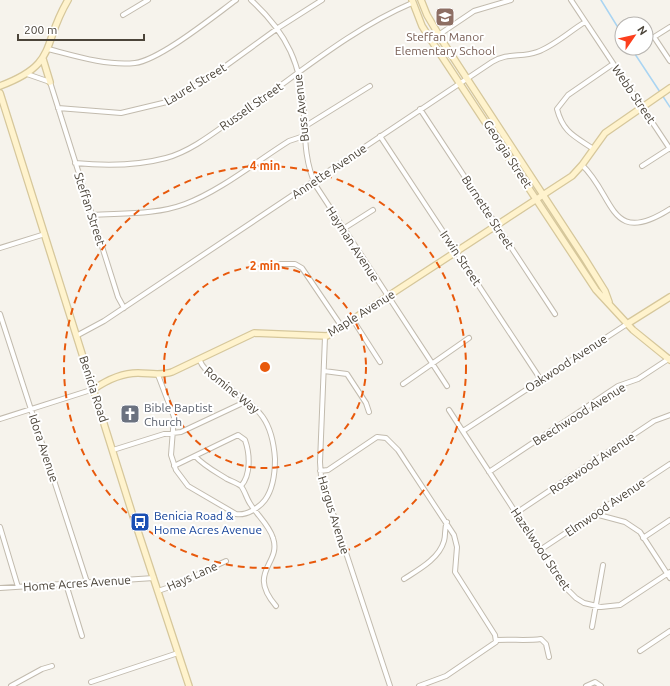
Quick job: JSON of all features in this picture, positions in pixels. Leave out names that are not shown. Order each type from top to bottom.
[{"type":"main road","points":[[0,86],[27,74],[43,59],[68,0]]},
{"type":"main road","name":"Georgia Street","points":[[421,0],[427,16],[438,35],[544,194],[597,278],[610,304]]},
{"type":"main road","name":"Georgia Street","points":[[412,2],[431,40],[596,290],[627,324],[670,359]]},
{"type":"main road","points":[[43,59],[50,82]]},
{"type":"main road","name":"Maple Avenue","points":[[94,389],[101,384],[125,374],[158,375],[172,372],[254,333],[325,337],[572,176],[582,165],[592,148],[605,133],[670,88]]},
{"type":"main road","name":"Benicia Road","points":[[0,93],[189,686]]},
{"type":"main road","name":"Oakwood Avenue","points":[[627,324],[670,297]]},
{"type":"street","points":[[123,15],[148,0]]},
{"type":"street","points":[[48,49],[103,60],[137,62],[166,50],[236,0]]},
{"type":"street","name":"Buss Avenue","points":[[251,0],[278,28],[290,49],[298,73],[307,160],[313,181]]},
{"type":"street","name":"Laurel Street","points":[[58,108],[121,113],[167,102],[209,78],[278,28],[322,0]]},
{"type":"street","points":[[431,40],[474,11],[511,0]]},
{"type":"street","name":"Webb Street","points":[[571,0],[670,148]]},
{"type":"street","name":"Russell Street","points":[[75,163],[126,165],[166,158],[178,154],[206,138],[298,73],[374,23],[412,2]]},
{"type":"street","name":"Annette Avenue","points":[[78,335],[85,333],[124,308],[499,57],[538,52],[585,22]]},
{"type":"street","points":[[670,27],[654,37],[670,61]]},
{"type":"street","points":[[592,148],[565,129],[560,121],[557,109],[568,95],[613,64]]},
{"type":"street","points":[[27,74],[50,82],[58,108]]},
{"type":"street","points":[[304,128],[370,86]]},
{"type":"street","name":"Steffan Street","points":[[58,108],[118,297],[124,308]]},
{"type":"street","name":"Burnette Street","points":[[420,109],[555,314]]},
{"type":"street","points":[[92,215],[148,212],[184,204],[209,193],[289,141],[304,136]]},
{"type":"street","name":"Irwin Street","points":[[380,136],[541,380]]},
{"type":"street","points":[[642,166],[670,148]]},
{"type":"street","points":[[582,165],[616,214],[625,221],[632,223],[644,223],[670,209]]},
{"type":"street","name":"Hayman Avenue","points":[[313,181],[447,386]]},
{"type":"street","points":[[343,229],[373,210]]},
{"type":"street","points":[[0,248],[45,234]]},
{"type":"street","points":[[278,264],[295,264],[302,268],[342,327]]},
{"type":"street","name":"Idora Avenue","points":[[0,314],[87,582]]},
{"type":"street","points":[[353,320],[380,362]]},
{"type":"street","name":"Oakwood Avenue","points":[[463,431],[627,324]]},
{"type":"street","name":"Hargus Avenue","points":[[325,337],[320,471],[367,622],[390,686]]},
{"type":"street","points":[[403,384],[469,338]]},
{"type":"street","name":"Romine Way","points":[[199,359],[206,371],[260,411],[267,422],[274,454],[274,477],[268,496],[254,509]]},
{"type":"street","name":"Beechwood Avenue","points":[[489,472],[618,386],[638,379],[670,359]]},
{"type":"street","points":[[324,371],[347,374],[366,403],[369,412]]},
{"type":"street","points":[[158,375],[174,417],[171,454],[174,466],[181,479],[188,486],[236,514],[241,515],[254,509]]},
{"type":"street","name":"Maple Avenue","points":[[0,420],[94,389]]},
{"type":"street","points":[[113,450],[164,434],[181,432],[247,401]]},
{"type":"street","name":"Hazelwood Street","points":[[449,410],[540,550],[571,594],[584,603],[596,606],[620,605],[669,575]]},
{"type":"street","name":"Rosewood Avenue","points":[[516,513],[654,421],[670,415]]},
{"type":"street","points":[[174,466],[238,435],[242,437],[246,443],[248,467],[246,478],[241,486]]},
{"type":"street","points":[[320,471],[328,470],[377,438],[383,437],[393,444],[447,522],[454,535],[457,547],[455,572],[496,642]]},
{"type":"street","points":[[195,456],[211,470],[241,486],[269,531],[274,542],[274,552],[264,572],[264,578],[267,594],[276,606]]},
{"type":"street","name":"Elmwood Avenue","points":[[540,550],[670,464]]},
{"type":"street","points":[[595,514],[625,522],[640,532],[669,575]]},
{"type":"street","points":[[643,538],[670,520]]},
{"type":"street","points":[[404,579],[426,564],[437,553],[444,542],[447,522]]},
{"type":"street","points":[[0,527],[18,587]]},
{"type":"street","name":"Hays Lane","points":[[158,591],[190,580],[200,573],[226,561]]},
{"type":"street","points":[[592,627],[603,565]]},
{"type":"street","name":"Home Acres Avenue","points":[[0,588],[154,578]]},
{"type":"street","points":[[66,584],[82,636]]},
{"type":"street","points":[[640,651],[670,631]]},
{"type":"street","points":[[419,686],[446,676],[496,642],[508,638],[532,641],[541,639],[546,644],[549,657]]},
{"type":"street","points":[[91,682],[178,653]]},
{"type":"street","points":[[11,686],[42,669],[52,666]]},
{"type":"street","points":[[586,686],[594,682],[601,686]]},
{"type":"waterway","points":[[601,0],[614,21]]},
{"type":"waterway","points":[[636,56],[660,92]]},
{"type":"waterway","points":[[662,95],[670,107]]},
{"type":"place","name":"Steffan Manor Elementary School","points":[[445,17]]},
{"type":"place","name":"Bible Baptist Church","points":[[130,414]]},
{"type":"place","name":"Benicia Road & Home Acres Avenue","points":[[140,522]]}]
